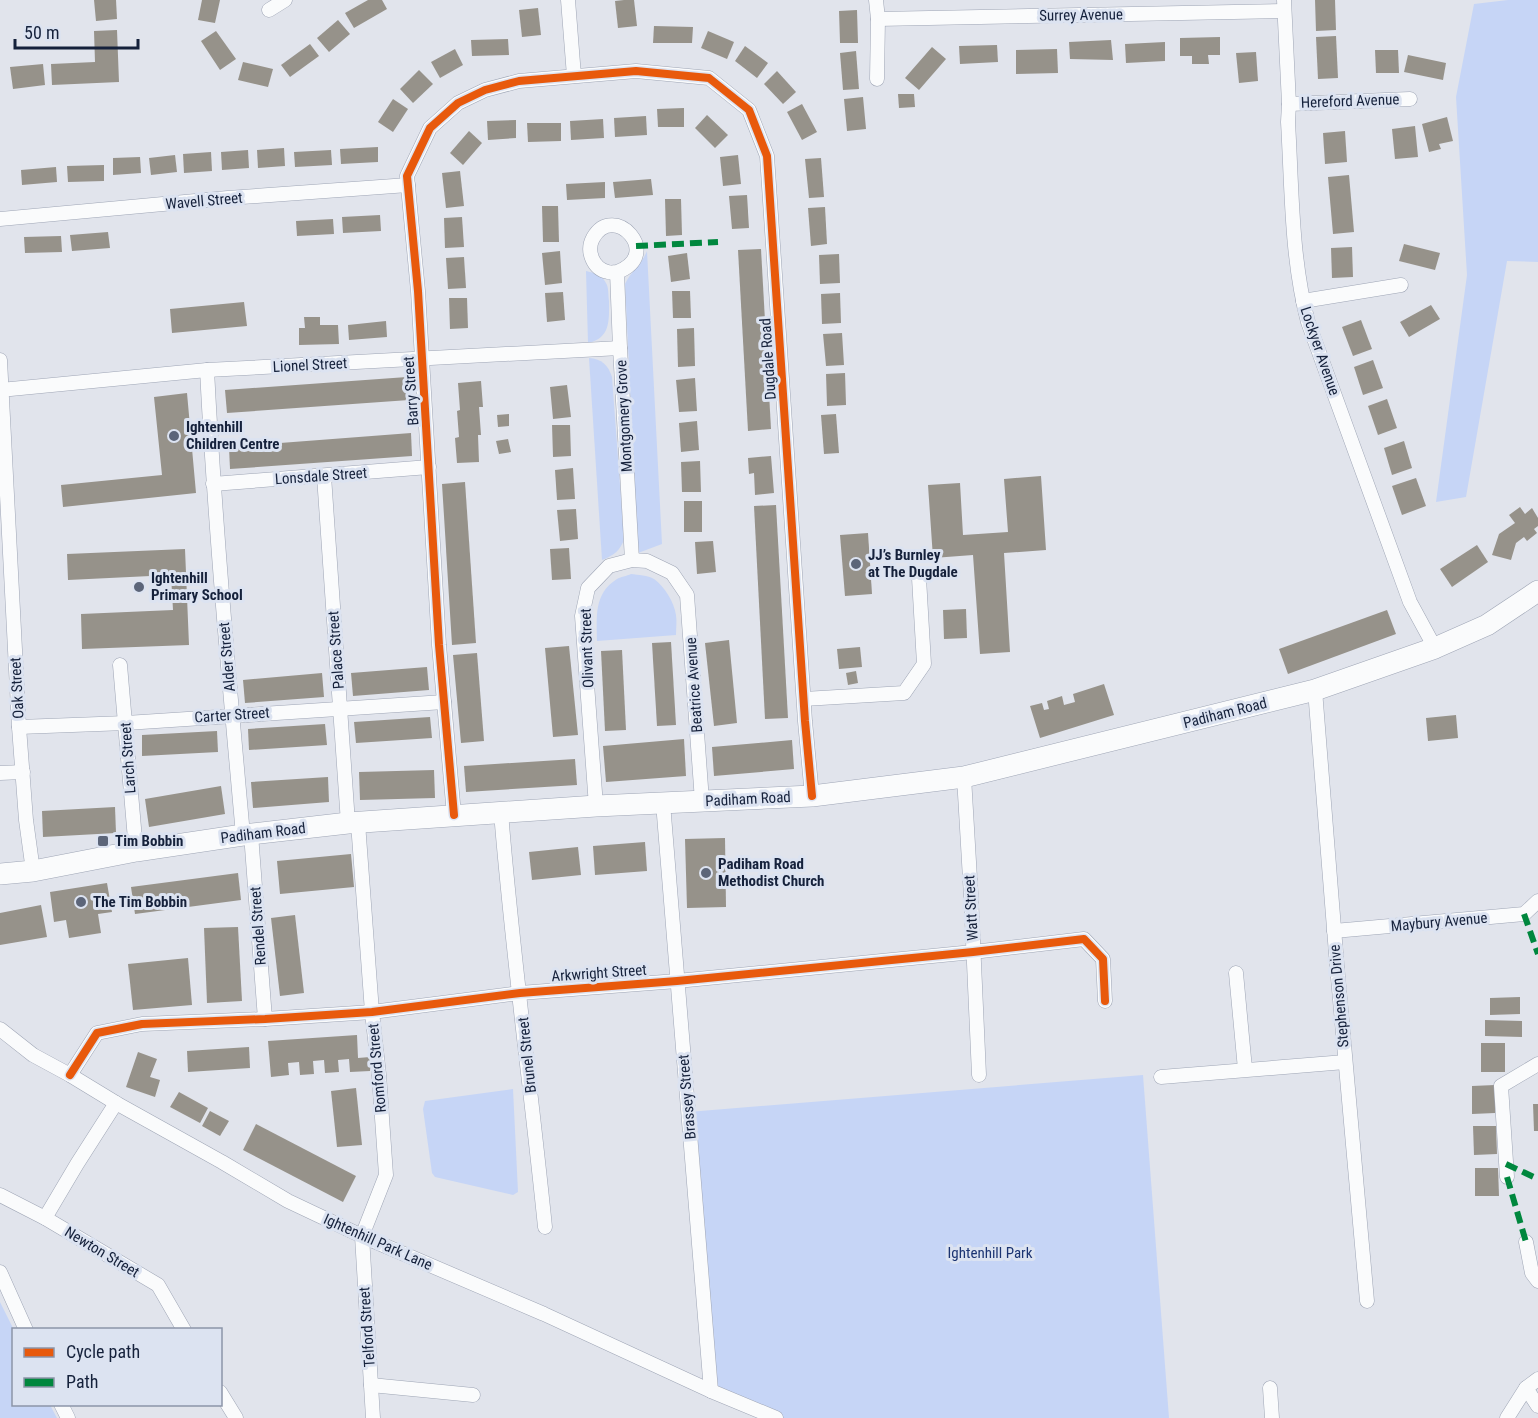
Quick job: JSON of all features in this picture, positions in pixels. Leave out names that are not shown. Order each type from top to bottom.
[{"type":"main road","name":"Padiham Road","points":[[0,874],[33,871],[136,851],[247,834],[353,823],[596,806],[812,796],[964,777],[1315,690],[1435,648],[1487,625],[1538,591]]},
{"type":"street","points":[[269,10],[285,0]]},
{"type":"street","points":[[568,0],[574,76]]},
{"type":"street","points":[[876,0],[877,79]]},
{"type":"street","name":"Surrey Avenue","points":[[878,19],[1284,6]]},
{"type":"street","name":"Lockyer Avenue","points":[[1284,6],[1296,253],[1303,301],[1308,322],[1410,602],[1435,648]]},
{"type":"street","name":"Dugdale Road","points":[[574,76],[636,70],[709,78],[749,110],[767,156],[812,796]]},
{"type":"street","name":"Barry Street","points":[[454,815],[439,645],[418,291],[407,176],[430,128],[458,103],[485,90],[519,81],[574,76]]},
{"type":"street","name":"Hereford Avenue","points":[[1289,104],[1410,99]]},
{"type":"street","name":"Wavell Street","points":[[0,219],[228,198],[408,185]]},
{"type":"street","name":"Montgomery Grove","points":[[617,272],[632,560]]},
{"type":"street","points":[[1303,301],[1401,285]]},
{"type":"street","name":"Lionel Street","points":[[1,390],[207,370],[620,348]]},
{"type":"street","name":"Oak Street","points":[[0,360],[7,639],[19,727],[26,820],[33,871]]},
{"type":"street","name":"Alder Street","points":[[207,370],[213,484],[232,715],[247,834]]},
{"type":"street","name":"Lonsdale Street","points":[[213,484],[429,467]]},
{"type":"street","name":"Palace Street","points":[[324,476],[339,708],[353,823]]},
{"type":"street","name":"Beatrice Avenue","points":[[632,560],[647,561],[672,573],[687,595],[702,801]]},
{"type":"street","name":"Olivant Street","points":[[596,806],[582,616],[588,588],[609,566],[632,560]]},
{"type":"street","points":[[804,699],[904,693],[924,664],[919,578]]},
{"type":"street","name":"Larch Street","points":[[120,665],[136,851]]},
{"type":"street","name":"Stephenson Drive","points":[[1315,690],[1367,1301]]},
{"type":"street","name":"Carter Street","points":[[19,727],[126,723],[444,702]]},
{"type":"street","points":[[0,773],[23,772]]},
{"type":"street","name":"Watt Street","points":[[964,777],[979,1075]]},
{"type":"street","name":"Brassey Street","points":[[663,804],[711,1391]]},
{"type":"street","name":"Brunel Street","points":[[501,812],[507,890],[545,1227]]},
{"type":"street","name":"Romford Street","points":[[353,823],[379,1075],[386,1175],[362,1236]]},
{"type":"street","name":"Rendel Street","points":[[247,834],[265,1019]]},
{"type":"street","name":"Maybury Avenue","points":[[1334,931],[1524,914],[1538,901]]},
{"type":"street","name":"Arkwright Street","points":[[70,1075],[97,1033],[142,1024],[372,1012],[520,993],[677,981],[1084,939],[1103,959],[1105,1001]]},
{"type":"street","points":[[1236,973],[1245,1069]]},
{"type":"street","name":"Ightenhill Park Lane","points":[[0,1029],[33,1055],[288,1201],[362,1236],[544,1314],[711,1391],[776,1418]]},
{"type":"street","points":[[1161,1077],[1345,1062]]},
{"type":"street","points":[[1507,1177],[1501,1086],[1538,1064]]},
{"type":"street","points":[[45,1218],[116,1102]]},
{"type":"street","name":"Newton Street","points":[[0,1195],[45,1218],[158,1285],[183,1328]]},
{"type":"street","name":"Telford Street","points":[[362,1236],[373,1418]]},
{"type":"street","points":[[1526,1242],[1532,1273],[1538,1281]]},
{"type":"street","points":[[0,1272],[26,1328]]},
{"type":"street","points":[[1507,1418],[1526,1389],[1538,1379]]},
{"type":"street","points":[[371,1385],[473,1395]]},
{"type":"street","points":[[1270,1388],[1272,1418]]},
{"type":"street","points":[[1526,1389],[1538,1406]]},
{"type":"street","points":[[222,1395],[236,1418]]},
{"type":"green space","points":[[1508,0],[1538,0],[1538,262],[1507,261],[1466,497],[1436,502],[1467,275],[1456,97],[1474,4]]},
{"type":"green space","points":[[647,251],[662,544],[638,553],[625,284]]},
{"type":"green space","points":[[586,271],[604,280],[608,287],[609,301],[605,333],[596,341],[588,343]]},
{"type":"green space","points":[[589,358],[604,363],[612,377],[624,539],[616,552],[602,560]]},
{"type":"green space","points":[[631,574],[652,578],[665,590],[675,610],[676,635],[597,641],[600,599],[609,585]]},
{"type":"green space","name":"Ightenhill Park","points":[[1143,1075],[1169,1418],[771,1418],[711,1391],[688,1112]]},
{"type":"green space","points":[[513,1089],[518,1192],[513,1195],[435,1177],[432,1173],[423,1109],[425,1101]]},
{"type":"green space","points":[[0,1302],[13,1328],[12,1406],[51,1406],[57,1418],[0,1418]]},
{"type":"building","points":[[94,0],[116,0],[117,19],[96,21]]},
{"type":"building","points":[[202,0],[220,0],[215,23],[198,20]]},
{"type":"building","points":[[368,0],[382,0],[387,9],[354,28],[345,13]]},
{"type":"building","points":[[634,0],[637,26],[618,28],[615,1]]},
{"type":"building","points":[[1315,0],[1335,0],[1336,30],[1316,31]]},
{"type":"building","points":[[538,8],[541,35],[522,37],[519,10]]},
{"type":"building","points":[[857,10],[858,43],[840,43],[839,11]]},
{"type":"building","points":[[338,20],[350,34],[329,52],[317,38]]},
{"type":"building","points":[[654,26],[693,27],[692,43],[653,43]]},
{"type":"building","points":[[117,30],[119,82],[52,85],[51,64],[95,62],[94,31]]},
{"type":"building","points":[[216,31],[236,59],[220,70],[201,41]]},
{"type":"building","points":[[708,31],[734,42],[727,59],[701,48]]},
{"type":"building","points":[[1336,36],[1338,78],[1318,79],[1316,37]]},
{"type":"building","points":[[1220,37],[1220,55],[1208,55],[1209,64],[1192,64],[1192,56],[1180,56],[1180,38]]},
{"type":"building","points":[[508,39],[509,55],[472,56],[471,40]]},
{"type":"building","points":[[1111,40],[1113,60],[1070,59],[1069,42]]},
{"type":"building","points":[[1165,42],[1165,61],[1126,63],[1125,44]]},
{"type":"building","points":[[310,44],[319,56],[290,77],[281,65]]},
{"type":"building","points":[[997,45],[998,62],[960,64],[959,46]]},
{"type":"building","points":[[745,46],[768,63],[757,78],[735,61]]},
{"type":"building","points":[[932,47],[946,59],[919,90],[905,78]]},
{"type":"building","points":[[455,49],[463,65],[440,78],[431,62]]},
{"type":"building","points":[[1057,49],[1058,73],[1016,74],[1016,50]]},
{"type":"building","points":[[1375,50],[1398,50],[1399,73],[1376,73]]},
{"type":"building","points":[[856,51],[859,89],[843,90],[840,53]]},
{"type":"building","points":[[1256,52],[1258,81],[1239,83],[1236,53]]},
{"type":"building","points":[[1408,55],[1446,63],[1443,80],[1404,72]]},
{"type":"building","points":[[243,62],[273,69],[268,87],[238,80]]},
{"type":"building","points":[[43,64],[45,85],[13,89],[10,67]]},
{"type":"building","points":[[419,70],[433,84],[413,103],[400,89]]},
{"type":"building","points":[[777,71],[796,92],[783,104],[764,84]]},
{"type":"building","points":[[898,94],[914,94],[915,107],[899,108]]},
{"type":"building","points":[[863,97],[866,129],[847,131],[844,99]]},
{"type":"building","points":[[393,99],[408,109],[393,132],[378,122]]},
{"type":"building","points":[[802,104],[817,132],[802,140],[787,112]]},
{"type":"building","points":[[684,108],[684,127],[658,127],[657,109]]},
{"type":"building","points":[[707,115],[728,135],[715,148],[695,128]]},
{"type":"building","points":[[646,116],[647,135],[615,137],[614,118]]},
{"type":"building","points":[[1447,117],[1453,141],[1439,144],[1441,149],[1429,152],[1422,124]]},
{"type":"building","points":[[603,119],[604,138],[571,140],[570,121]]},
{"type":"building","points":[[516,120],[516,138],[488,140],[487,121]]},
{"type":"building","points":[[527,123],[561,123],[561,141],[528,142]]},
{"type":"building","points":[[1415,126],[1418,157],[1395,159],[1392,129]]},
{"type":"building","points":[[469,131],[482,143],[463,165],[450,153]]},
{"type":"building","points":[[1345,131],[1347,162],[1325,164],[1323,133]]},
{"type":"building","points":[[378,147],[378,162],[341,164],[340,149]]},
{"type":"building","points":[[284,148],[285,166],[258,168],[257,150]]},
{"type":"building","points":[[248,150],[249,168],[222,170],[221,152]]},
{"type":"building","points":[[331,150],[332,165],[295,167],[294,152]]},
{"type":"building","points":[[211,152],[212,171],[184,173],[183,154]]},
{"type":"building","points":[[175,155],[177,172],[151,175],[149,158]]},
{"type":"building","points":[[738,155],[741,184],[723,186],[720,157]]},
{"type":"building","points":[[140,157],[141,173],[113,175],[113,158]]},
{"type":"building","points":[[821,158],[824,197],[809,198],[805,159]]},
{"type":"building","points":[[104,165],[104,181],[68,182],[67,166]]},
{"type":"building","points":[[56,167],[57,182],[22,185],[21,170]]},
{"type":"building","points":[[460,171],[464,206],[446,208],[442,173]]},
{"type":"building","points":[[1349,175],[1354,232],[1333,234],[1328,177]]},
{"type":"building","points":[[651,179],[653,195],[615,198],[613,182]]},
{"type":"building","points":[[605,182],[605,198],[567,200],[566,184]]},
{"type":"building","points":[[747,195],[749,228],[732,229],[729,196]]},
{"type":"building","points":[[665,199],[681,199],[682,235],[666,236]]},
{"type":"building","points":[[542,206],[558,206],[559,242],[543,242]]},
{"type":"building","points":[[825,207],[827,244],[811,246],[808,208]]},
{"type":"building","points":[[380,215],[381,231],[343,233],[342,217]]},
{"type":"building","points":[[462,217],[464,247],[445,248],[444,218]]},
{"type":"building","points":[[333,219],[334,234],[297,236],[296,221]]},
{"type":"building","points":[[108,232],[110,248],[72,251],[70,235]]},
{"type":"building","points":[[61,236],[62,252],[25,253],[24,237]]},
{"type":"building","points":[[1404,244],[1440,253],[1435,270],[1399,261]]},
{"type":"building","points":[[1352,247],[1353,277],[1332,278],[1331,248]]},
{"type":"building","points":[[761,249],[771,429],[748,431],[738,250]]},
{"type":"building","points":[[560,251],[562,283],[545,285],[542,253]]},
{"type":"building","points":[[687,253],[690,279],[671,282],[668,256]]},
{"type":"building","points":[[839,254],[840,283],[820,284],[819,255]]},
{"type":"building","points":[[464,257],[466,288],[448,289],[446,258]]},
{"type":"building","points":[[672,291],[690,291],[691,318],[673,318]]},
{"type":"building","points":[[563,292],[565,320],[547,322],[545,293]]},
{"type":"building","points":[[840,293],[841,323],[822,324],[821,294]]},
{"type":"building","points":[[449,298],[467,298],[468,328],[450,329]]},
{"type":"building","points":[[244,302],[247,326],[172,333],[170,309]]},
{"type":"building","points":[[1431,305],[1440,319],[1409,337],[1400,322]]},
{"type":"building","points":[[304,317],[320,317],[320,325],[338,325],[339,344],[299,345],[299,328],[305,328]]},
{"type":"building","points":[[1361,320],[1372,349],[1353,356],[1342,327]]},
{"type":"building","points":[[386,321],[387,337],[349,340],[348,325]]},
{"type":"building","points":[[694,328],[695,366],[678,367],[677,329]]},
{"type":"building","points":[[842,333],[844,365],[826,366],[823,334]]},
{"type":"building","points":[[1373,360],[1383,388],[1363,395],[1354,367]]},
{"type":"building","points":[[845,373],[846,405],[827,406],[826,374]]},
{"type":"building","points":[[407,377],[409,400],[227,413],[225,390]]},
{"type":"building","points":[[695,378],[697,411],[679,412],[676,380]]},
{"type":"building","points":[[481,381],[483,407],[479,407],[481,435],[478,435],[479,462],[457,463],[455,438],[459,437],[457,411],[460,410],[458,383]]},
{"type":"building","points":[[567,385],[571,417],[553,419],[550,387]]},
{"type":"building","name":"Ightenhill Children Centre","points":[[187,393],[196,493],[63,507],[61,485],[162,475],[154,397]]},
{"type":"building","points":[[1387,399],[1397,428],[1378,435],[1368,406]]},
{"type":"building","points":[[509,414],[509,426],[498,427],[497,415]]},
{"type":"building","points":[[836,414],[839,453],[824,454],[821,415]]},
{"type":"building","points":[[697,421],[699,450],[681,452],[679,423]]},
{"type":"building","points":[[552,425],[570,425],[571,456],[553,457]]},
{"type":"building","points":[[411,433],[412,456],[230,469],[229,447]]},
{"type":"building","points":[[508,439],[511,452],[499,454],[496,441]]},
{"type":"building","points":[[1404,441],[1412,468],[1392,475],[1384,448]]},
{"type":"building","points":[[771,456],[774,493],[755,495],[754,473],[749,474],[748,458]]},
{"type":"building","points":[[700,461],[701,492],[682,492],[681,462]]},
{"type":"building","points":[[573,468],[575,499],[557,500],[555,470]]},
{"type":"building","points":[[1041,476],[1046,550],[1004,553],[1010,652],[980,654],[973,555],[933,558],[928,485],[960,483],[963,535],[1008,532],[1004,479]]},
{"type":"building","points":[[1416,478],[1426,506],[1402,515],[1392,486]]},
{"type":"building","points":[[465,482],[476,643],[452,645],[442,484]]},
{"type":"building","points":[[684,501],[702,501],[702,532],[684,532]]},
{"type":"building","points":[[776,505],[788,718],[765,719],[754,506]]},
{"type":"building","points":[[1520,507],[1525,514],[1532,508],[1538,518],[1538,526],[1534,529],[1537,533],[1527,541],[1524,537],[1516,543],[1511,560],[1492,555],[1499,534],[1515,523],[1509,515]]},
{"type":"building","points":[[576,509],[578,539],[560,541],[557,510]]},
{"type":"building","name":"JJ’s Burnley at The Dugdale","points":[[868,533],[872,594],[845,596],[840,535]]},
{"type":"building","points":[[713,541],[716,572],[697,574],[695,542]]},
{"type":"building","points":[[1477,545],[1488,562],[1452,587],[1440,569]]},
{"type":"building","points":[[569,548],[571,579],[552,580],[550,549]]},
{"type":"building","points":[[185,549],[189,645],[82,649],[81,614],[173,610],[171,575],[68,580],[67,554]]},
{"type":"building","points":[[966,609],[967,638],[944,639],[943,610]]},
{"type":"building","points":[[1387,610],[1396,634],[1288,674],[1279,649]]},
{"type":"building","points":[[729,640],[737,723],[714,726],[705,643]]},
{"type":"building","points":[[671,642],[676,725],[657,726],[652,643]]},
{"type":"building","points":[[569,646],[578,735],[553,737],[545,648]]},
{"type":"building","points":[[860,647],[862,667],[839,669],[837,649]]},
{"type":"building","points":[[622,650],[626,730],[605,731],[601,651]]},
{"type":"building","points":[[477,653],[484,741],[461,743],[453,655]]},
{"type":"building","points":[[427,667],[429,690],[353,696],[351,673]]},
{"type":"building","points":[[856,671],[858,683],[848,685],[846,673]]},
{"type":"building","points":[[322,673],[324,697],[245,703],[243,680]]},
{"type":"building","points":[[1104,684],[1114,715],[1040,738],[1030,706],[1042,703],[1044,710],[1049,709],[1047,701],[1062,696],[1064,705],[1075,702],[1073,694]]},
{"type":"building","points":[[1456,715],[1458,738],[1428,741],[1426,718]]},
{"type":"building","points":[[430,717],[432,738],[356,743],[354,722]]},
{"type":"building","points":[[325,724],[327,745],[249,750],[248,729]]},
{"type":"building","points":[[217,731],[218,752],[142,756],[142,735]]},
{"type":"building","points":[[684,739],[686,776],[606,782],[603,746]]},
{"type":"building","points":[[792,740],[794,769],[714,776],[712,747]]},
{"type":"building","points":[[575,759],[577,785],[466,792],[464,766]]},
{"type":"building","points":[[434,770],[435,798],[360,800],[359,772]]},
{"type":"building","points":[[328,777],[329,802],[253,808],[251,782]]},
{"type":"building","points":[[221,786],[225,814],[149,827],[145,799]]},
{"type":"building","points":[[115,807],[116,833],[43,837],[42,811]]},
{"type":"building","name":"Padiham Road Methodist Church","points":[[725,838],[726,907],[687,908],[685,839]]},
{"type":"building","points":[[645,842],[647,871],[595,875],[593,846]]},
{"type":"building","points":[[578,847],[581,875],[532,880],[529,852]]},
{"type":"building","points":[[351,854],[354,887],[280,894],[277,861]]},
{"type":"building","points":[[238,873],[241,900],[135,914],[131,887]]},
{"type":"building","name":"The Tim Bobbin","points":[[107,883],[112,912],[98,914],[101,933],[69,938],[66,920],[54,922],[50,892]]},
{"type":"building","points":[[41,905],[47,937],[0,945],[0,913]]},
{"type":"building","points":[[295,915],[304,993],[280,996],[271,918]]},
{"type":"building","points":[[238,927],[242,1001],[207,1003],[204,928]]},
{"type":"building","points":[[188,958],[192,1005],[133,1010],[128,964]]},
{"type":"building","points":[[1520,997],[1520,1014],[1490,1015],[1490,998]]},
{"type":"building","points":[[1485,1020],[1522,1021],[1522,1037],[1485,1036]]},
{"type":"building","points":[[357,1035],[358,1058],[370,1057],[370,1071],[350,1072],[349,1059],[338,1060],[339,1072],[325,1073],[324,1060],[313,1061],[314,1074],[300,1075],[299,1062],[288,1063],[289,1075],[271,1077],[268,1041]]},
{"type":"building","points":[[1481,1043],[1505,1043],[1505,1072],[1481,1072]]},
{"type":"building","points":[[249,1047],[250,1068],[188,1072],[187,1051]]},
{"type":"building","points":[[138,1052],[157,1059],[150,1077],[160,1080],[155,1097],[126,1087]]},
{"type":"building","points":[[1495,1085],[1495,1113],[1472,1114],[1472,1086]]},
{"type":"building","points":[[356,1088],[362,1145],[337,1147],[331,1091]]},
{"type":"building","points":[[179,1092],[208,1108],[200,1123],[170,1107]]},
{"type":"building","points":[[1533,1104],[1538,1104],[1538,1131],[1534,1131]]},
{"type":"building","points":[[210,1111],[229,1121],[220,1136],[202,1126]]},
{"type":"building","points":[[256,1124],[356,1176],[343,1202],[243,1150]]},
{"type":"building","points":[[1473,1126],[1496,1126],[1497,1154],[1474,1155]]},
{"type":"building","points":[[1475,1168],[1498,1168],[1499,1196],[1475,1196]]},
{"type":"marked path","points":[[636,246],[718,242]]},
{"type":"marked path","points":[[1524,914],[1538,954]]},
{"type":"marked path","points":[[1506,1164],[1538,1179]]},
{"type":"marked path","points":[[1507,1177],[1526,1242]]},
{"type":"cycle path","points":[[454,815],[439,645],[418,291],[407,176],[430,128],[458,103],[485,90],[519,81],[636,71],[709,78],[749,110],[767,156],[812,796]]},
{"type":"cycle path","points":[[70,1075],[97,1033],[142,1024],[372,1012],[520,993],[677,981],[1084,939],[1103,959],[1105,1001]]},
{"type":"place","name":"Ightenhill Children Centre","points":[[174,436]]},
{"type":"place","name":"JJ’s Burnley at The Dugdale","points":[[856,564]]},
{"type":"place","name":"Ightenhill Primary School","points":[[139,587]]},
{"type":"place","name":"Tim Bobbin","points":[[103,841]]},
{"type":"place","name":"Padiham Road Methodist Church","points":[[706,873]]},
{"type":"place","name":"The Tim Bobbin","points":[[81,902]]}]
